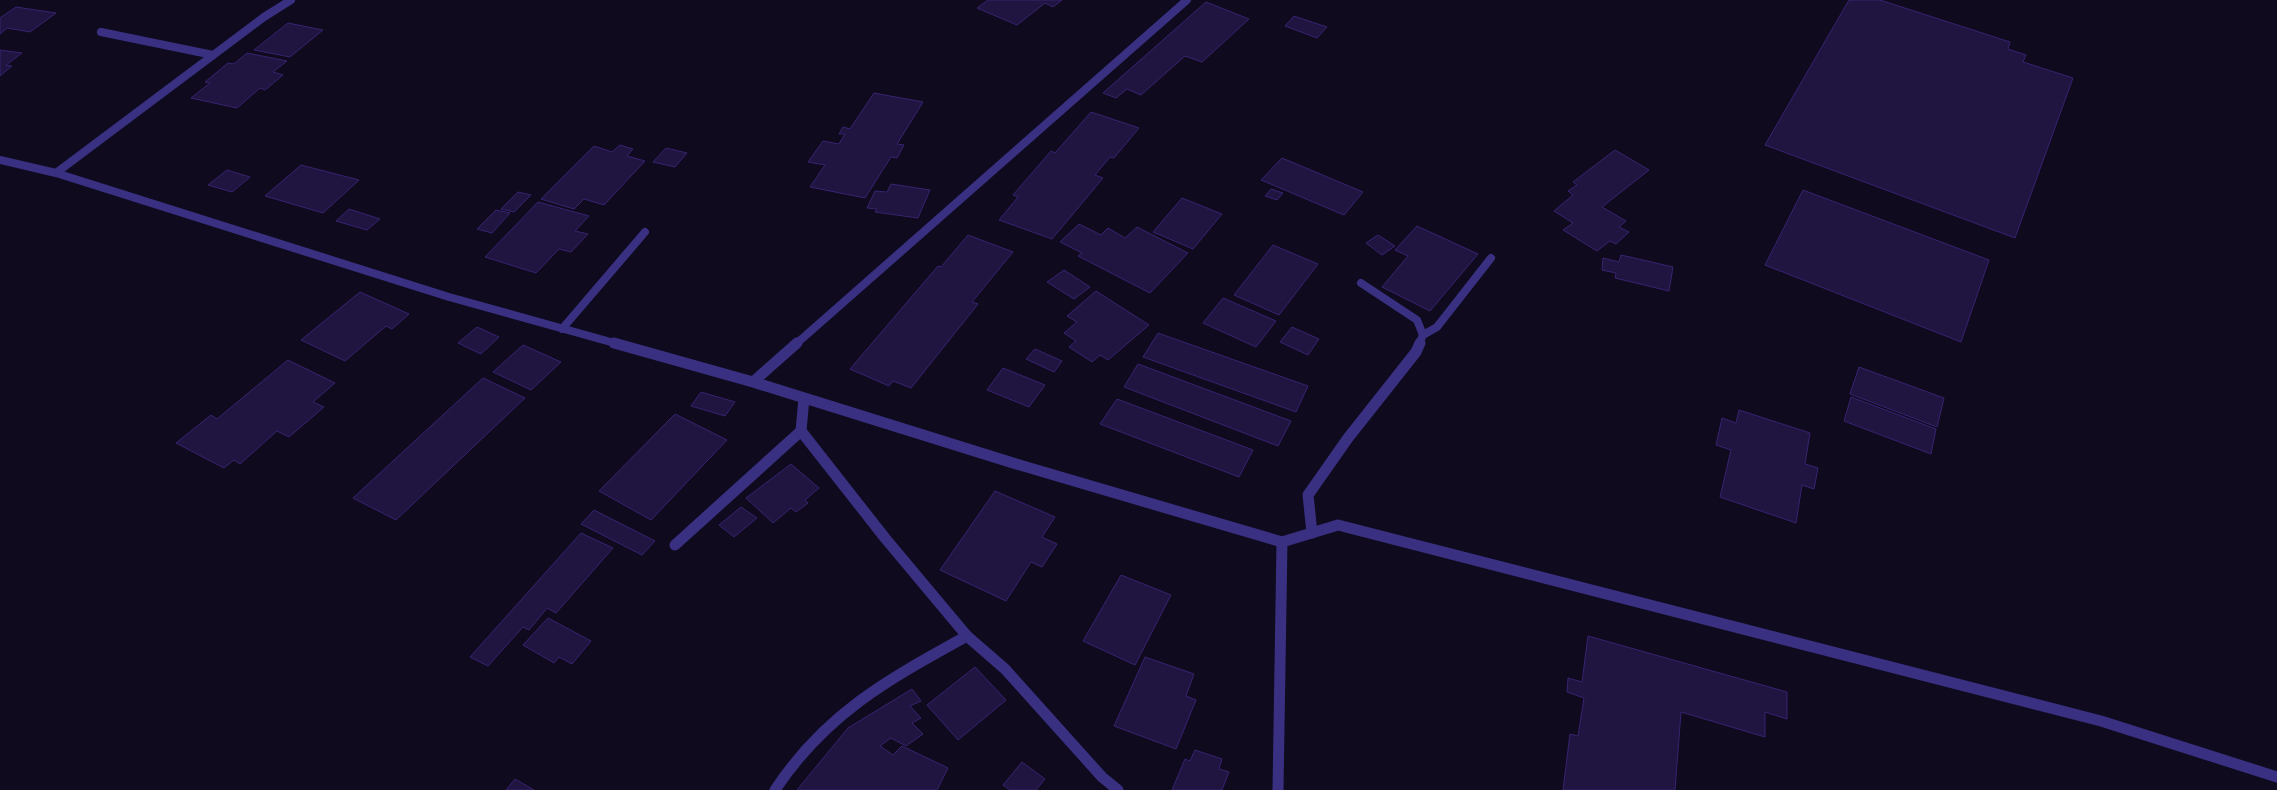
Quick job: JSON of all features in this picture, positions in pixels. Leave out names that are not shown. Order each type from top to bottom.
[{"type":"street","points":[[56,173],[264,17],[291,0]]},
{"type":"street","points":[[752,382],[1187,0]]},
{"type":"street","points":[[101,32],[213,55]]},
{"type":"street","points":[[0,160],[56,173],[441,295],[752,382],[1013,464],[1282,542],[1338,525],[2101,721],[2277,777]]},
{"type":"street","points":[[562,329],[645,232]]},
{"type":"street","points":[[1312,533],[1308,495],[1348,438],[1416,352],[1424,335],[1437,327],[1491,258]]},
{"type":"street","points":[[1361,283],[1417,320],[1424,335]]},
{"type":"street","points":[[675,545],[801,431],[804,398]]},
{"type":"street","points":[[801,431],[885,538],[967,636],[1006,669],[1102,777],[1118,790]]},
{"type":"street","points":[[1278,790],[1282,542]]},
{"type":"street","points":[[775,790],[784,775],[826,728],[879,686],[967,636]]},
{"type":"building","points":[[988,0],[1062,0],[1053,7],[1045,3],[1017,25],[977,8]]},
{"type":"building","points":[[1849,0],[1880,0],[2010,42],[2008,49],[2026,55],[2023,62],[2073,78],[2015,238],[1765,145]]},
{"type":"building","points":[[1206,2],[1249,19],[1202,62],[1185,56],[1141,95],[1127,89],[1116,98],[1103,93]]},
{"type":"building","points":[[16,7],[56,13],[30,32],[7,28],[0,34],[0,18]]},
{"type":"building","points":[[1294,16],[1327,27],[1317,38],[1285,26]]},
{"type":"building","points":[[288,23],[323,30],[290,57],[254,50]]},
{"type":"building","points":[[0,50],[22,53],[6,65],[12,66],[0,76]]},
{"type":"building","points":[[247,53],[287,61],[273,72],[283,75],[265,90],[260,88],[237,108],[191,98],[210,83],[205,82],[228,63],[234,64]]},
{"type":"building","points":[[874,93],[923,102],[897,144],[904,145],[897,158],[891,157],[865,198],[810,187],[825,165],[808,162],[823,141],[839,144],[845,134],[839,134],[843,127],[850,129]]},
{"type":"building","points":[[1091,112],[1139,128],[1114,158],[1110,157],[1095,175],[1103,178],[1052,239],[999,220],[1018,197],[1013,195],[1051,151],[1055,153]]},
{"type":"building","points":[[620,145],[633,149],[627,156],[645,161],[604,205],[584,199],[574,209],[541,199],[594,146],[612,152]]},
{"type":"building","points":[[666,148],[687,153],[675,167],[653,162]]},
{"type":"building","points":[[1615,150],[1649,170],[1602,207],[1626,221],[1619,227],[1629,232],[1616,244],[1610,241],[1597,251],[1563,230],[1573,223],[1554,211],[1573,195],[1568,191],[1577,185],[1573,182]]},
{"type":"building","points":[[1282,158],[1363,192],[1344,215],[1261,180]]},
{"type":"building","points":[[301,165],[359,180],[323,213],[265,196]]},
{"type":"building","points":[[227,170],[250,177],[232,192],[208,185]]},
{"type":"building","points":[[891,184],[930,190],[918,218],[875,212],[877,209],[867,208],[875,191],[887,192]]},
{"type":"building","points":[[1271,189],[1283,193],[1277,200],[1265,196]]},
{"type":"building","points":[[1803,190],[1989,260],[1961,342],[1765,265]]},
{"type":"building","points":[[518,192],[531,195],[514,212],[501,209]]},
{"type":"building","points":[[1182,198],[1222,214],[1193,249],[1153,232]]},
{"type":"building","points":[[538,202],[589,216],[575,231],[588,234],[571,252],[559,249],[536,273],[485,257]]},
{"type":"building","points":[[349,209],[380,219],[367,230],[336,221]]},
{"type":"building","points":[[496,210],[510,213],[492,233],[477,229]]},
{"type":"building","points":[[1079,224],[1101,235],[1108,228],[1125,238],[1137,227],[1188,253],[1150,293],[1078,256],[1082,253],[1060,242]]},
{"type":"building","points":[[1417,226],[1478,254],[1430,311],[1382,287],[1408,256],[1395,250]]},
{"type":"building","points":[[968,235],[1013,252],[972,302],[978,304],[911,388],[893,381],[889,386],[850,369],[938,266],[941,267]]},
{"type":"building","points":[[1378,235],[1395,246],[1382,255],[1366,243]]},
{"type":"building","points":[[1273,245],[1318,264],[1279,315],[1234,295]]},
{"type":"building","points":[[1621,255],[1673,267],[1669,291],[1615,278],[1616,273],[1602,270],[1603,258],[1619,262]]},
{"type":"building","points":[[1064,270],[1090,287],[1074,299],[1047,282]]},
{"type":"building","points":[[1096,291],[1149,325],[1108,360],[1100,355],[1092,362],[1069,347],[1076,341],[1064,333],[1077,322],[1067,316]]},
{"type":"building","points":[[360,292],[409,314],[392,329],[386,326],[345,361],[301,340]]},
{"type":"building","points":[[1223,298],[1276,321],[1256,347],[1203,323]]},
{"type":"building","points":[[477,327],[499,337],[481,354],[458,343]]},
{"type":"building","points":[[1292,327],[1319,339],[1308,355],[1280,342]]},
{"type":"building","points":[[1158,333],[1308,386],[1296,412],[1143,357]]},
{"type":"building","points":[[523,345],[561,362],[531,390],[493,372]]},
{"type":"building","points":[[1035,349],[1062,361],[1054,372],[1026,359]]},
{"type":"building","points":[[288,360],[335,383],[313,402],[324,407],[289,437],[277,431],[240,464],[234,460],[224,468],[176,443],[211,415],[217,419]]},
{"type":"building","points":[[1138,364],[1291,421],[1278,446],[1124,387]]},
{"type":"building","points":[[1859,367],[1944,398],[1937,427],[1850,394]]},
{"type":"building","points":[[1003,368],[1045,385],[1029,407],[987,390]]},
{"type":"building","points":[[483,378],[525,398],[396,520],[353,498]]},
{"type":"building","points":[[701,392],[735,402],[725,416],[691,406]]},
{"type":"building","points":[[1851,397],[1936,429],[1931,454],[1844,421]]},
{"type":"building","points":[[1117,399],[1253,450],[1239,477],[1100,424]]},
{"type":"building","points":[[1739,410],[1810,433],[1805,464],[1818,468],[1814,489],[1802,485],[1796,523],[1720,497],[1731,450],[1716,445],[1722,418],[1736,423]]},
{"type":"building","points":[[675,414],[727,440],[651,520],[599,491]]},
{"type":"building","points":[[791,464],[819,488],[805,500],[808,503],[796,512],[791,508],[773,523],[746,498]]},
{"type":"building","points":[[995,491],[1055,517],[1042,537],[1057,544],[1042,567],[1031,562],[1006,601],[940,570]]},
{"type":"building","points":[[741,507],[757,518],[734,537],[719,525]]},
{"type":"building","points":[[594,510],[655,541],[642,555],[581,524]]},
{"type":"building","points":[[581,533],[613,548],[556,613],[547,608],[529,630],[523,627],[488,666],[470,657]]},
{"type":"building","points":[[1121,575],[1171,595],[1135,665],[1083,641]]},
{"type":"building","points":[[548,618],[591,641],[572,664],[559,657],[554,663],[523,645]]},
{"type":"building","points":[[1588,636],[1787,692],[1787,719],[1765,712],[1765,737],[1681,712],[1675,790],[1563,790],[1570,734],[1578,736],[1584,698],[1567,692],[1568,678],[1582,682]]},
{"type":"building","points":[[1145,657],[1194,674],[1186,696],[1196,700],[1176,749],[1114,726]]},
{"type":"building","points":[[975,667],[1006,700],[958,740],[927,705]]},
{"type":"building","points":[[912,689],[921,701],[910,706],[921,718],[912,723],[923,734],[906,746],[891,738],[880,746],[893,755],[902,746],[948,768],[937,790],[797,790],[848,728]]},
{"type":"building","points":[[1195,750],[1222,759],[1219,769],[1229,772],[1222,790],[1172,790],[1185,759],[1190,761]]},
{"type":"building","points":[[1022,762],[1045,779],[1036,790],[1010,790],[1003,785]]},
{"type":"building","points":[[515,779],[534,790],[506,790]]}]
